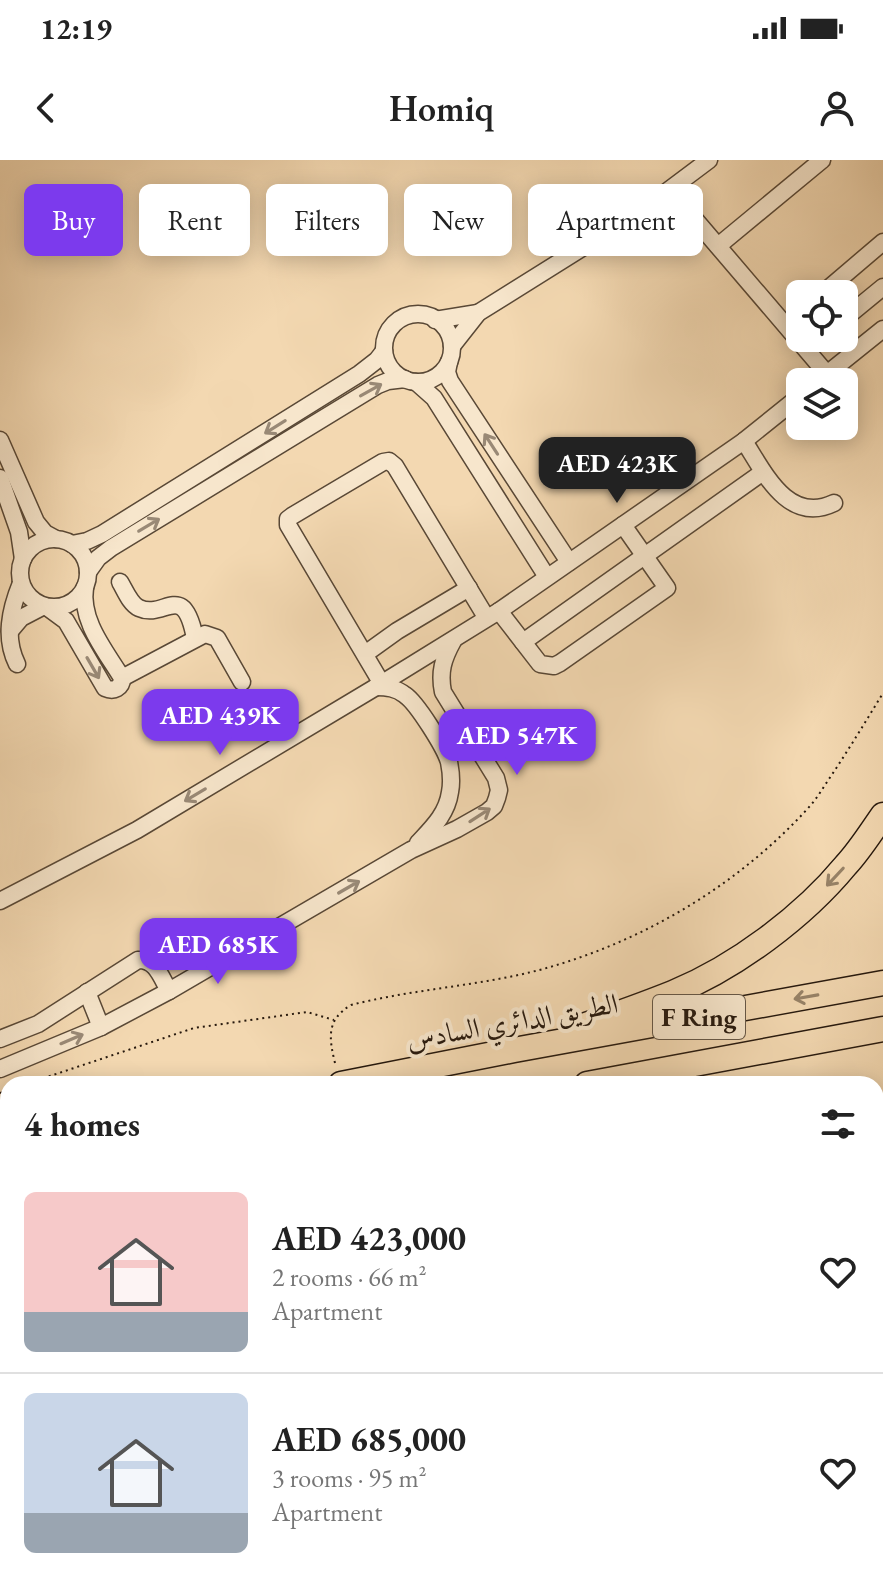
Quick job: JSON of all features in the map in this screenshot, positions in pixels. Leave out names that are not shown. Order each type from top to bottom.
[{"type":"highway","points":[[514,1050],[676,992],[751,950],[820,894],[847,865],[883,815]]},
{"type":"highway","name":"الطريق الدائري السادس","points":[[338,1074],[514,1050],[883,983]]},
{"type":"highway","name":"F Ring","points":[[630,1076],[883,1029]]},
{"type":"street","points":[[435,320],[478,313],[641,211],[709,160]]},
{"type":"street","points":[[718,246],[822,160]]},
{"type":"street","points":[[703,229],[786,325]]},
{"type":"street","points":[[838,280],[883,242]]},
{"type":"street","points":[[858,308],[883,287]]},
{"type":"street","points":[[10,631],[21,618],[45,606],[69,604],[81,594],[98,558],[111,548],[365,393],[388,381],[424,382],[439,375],[478,313]]},
{"type":"street","points":[[17,664],[10,647],[10,631],[13,607],[21,583],[20,567],[27,552],[40,542],[95,538],[116,526],[359,374],[384,351],[391,328],[404,318],[420,315],[435,320],[447,331],[450,354],[447,372],[450,381],[569,562]]},
{"type":"street","points":[[834,368],[883,329]]},
{"type":"street","points":[[384,351],[388,364],[398,376],[434,398],[547,577]]},
{"type":"street","points":[[0,901],[137,830],[379,686],[569,562],[744,441],[786,407]]},
{"type":"street","points":[[0,440],[36,522],[45,533],[83,556],[87,618],[122,678],[117,689],[105,688],[66,621],[30,597],[21,583]]},
{"type":"street","points":[[744,441],[780,494],[793,503],[817,508],[834,503]]},
{"type":"street","points":[[379,686],[365,654],[288,525],[288,519],[292,516],[389,461],[395,466],[469,588],[523,642],[540,664],[554,666],[667,588],[623,525]]},
{"type":"street","points":[[523,642],[763,472]]},
{"type":"street","points":[[0,478],[19,532],[23,559]]},
{"type":"street","points":[[515,527],[537,513]]},
{"type":"street","points":[[120,582],[139,608],[150,610],[173,605],[182,608],[192,619],[195,638]]},
{"type":"street","points":[[365,654],[469,588]]},
{"type":"street","points":[[122,678],[205,634],[217,638],[242,682]]},
{"type":"street","points":[[0,1069],[101,1027],[169,991],[411,850],[457,829],[494,806],[499,790],[496,778],[443,692],[440,678],[442,664],[453,639]]},
{"type":"street","points":[[379,686],[398,690],[408,696],[446,754],[451,773],[450,793],[444,812],[411,850]]},
{"type":"street","points":[[0,1039],[38,1024],[141,960],[154,965],[169,991]]},
{"type":"street","points":[[87,992],[101,1027]]},
{"type":"path","points":[[338,1074],[330,1037],[340,1011],[351,1005],[541,969],[600,950],[659,924],[731,877],[812,803],[883,693]]},
{"type":"path","points":[[50,1076],[194,1028],[307,1012],[335,1020]]}]
